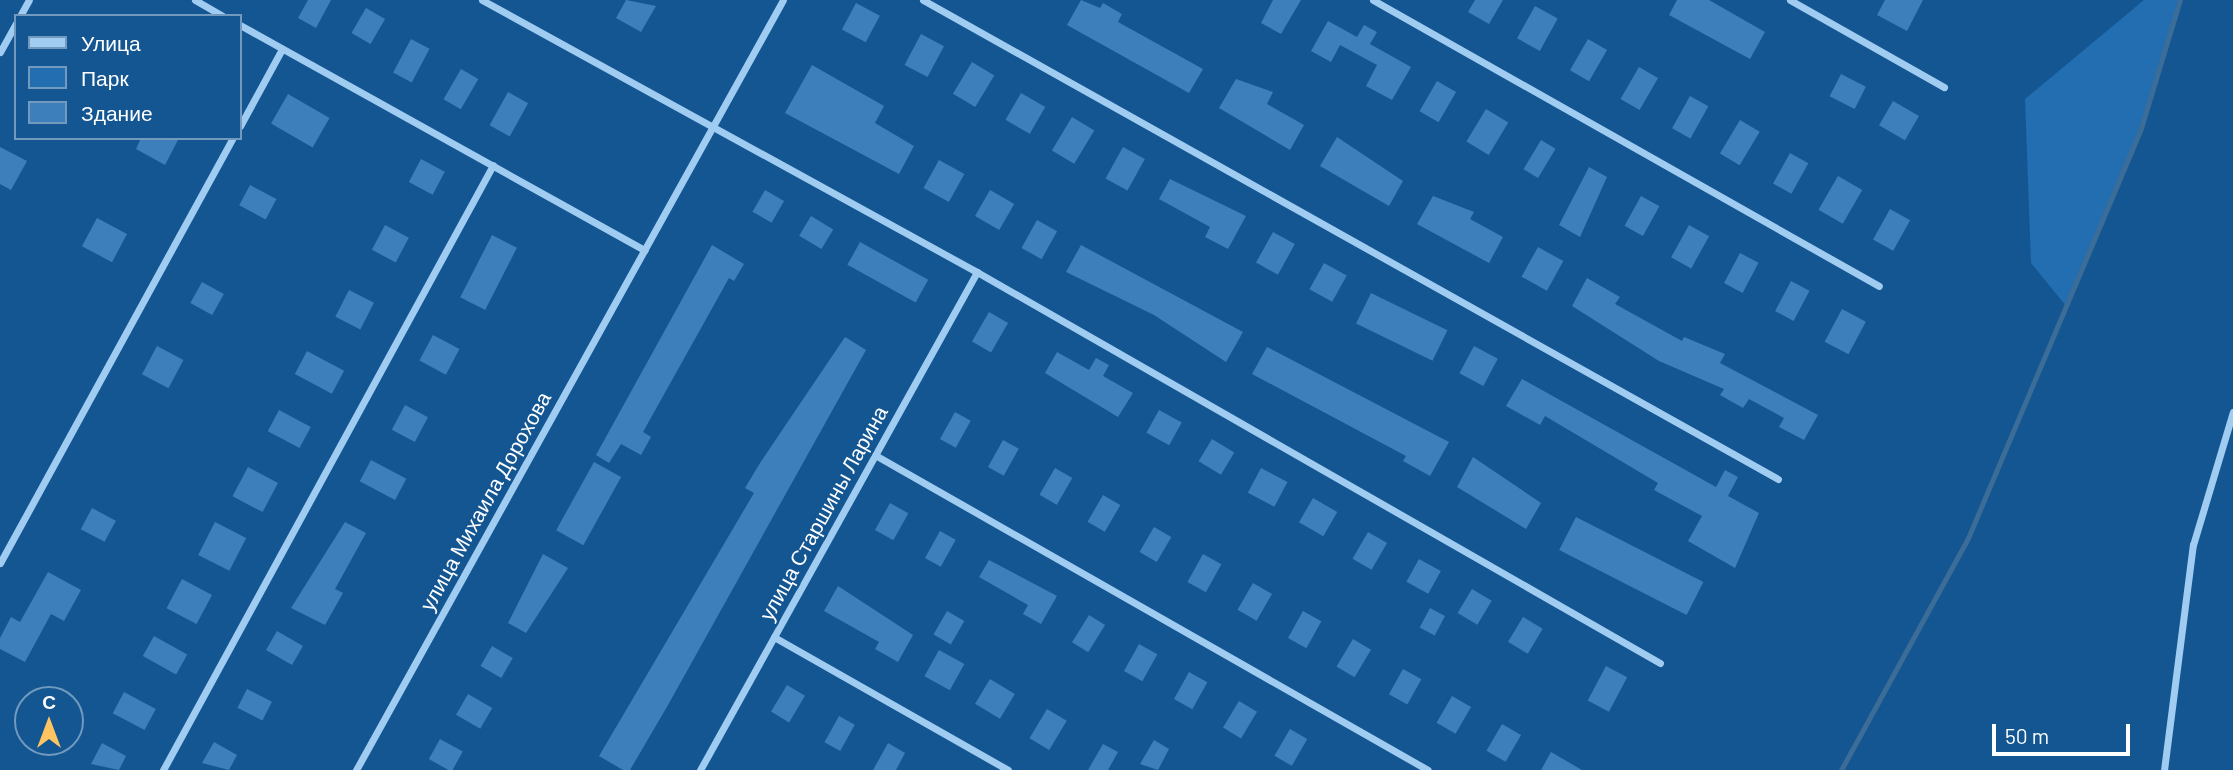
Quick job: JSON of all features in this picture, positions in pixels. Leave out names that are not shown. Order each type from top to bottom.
[{"type":"street","points":[[195,0],[220,14]]},
{"type":"street","points":[[482,0],[710,131],[977,272],[1660,663]]},
{"type":"street","name":"улица Михаила Дорохова","points":[[356,770],[783,0]]},
{"type":"street","points":[[923,0],[1779,479]]},
{"type":"street","points":[[1373,0],[1879,286]]},
{"type":"street","points":[[1790,0],[1944,87]]},
{"type":"street","points":[[242,26],[645,250]]},
{"type":"street","points":[[0,52],[14,27]]},
{"type":"street","points":[[242,122],[282,49]]},
{"type":"street","points":[[0,563],[232,140]]},
{"type":"street","points":[[163,770],[493,165]]},
{"type":"street","name":"улица Старшины Ларина","points":[[700,770],[977,272]]},
{"type":"street","points":[[2164,770],[2193,545],[2233,412]]},
{"type":"street","points":[[875,455],[1429,770]]},
{"type":"street","points":[[774,637],[1008,770]]},
{"type":"green space","points":[[2144,0],[2179,0],[2141,128],[2066,306],[2031,263],[2025,99]]},
{"type":"building","points":[[308,0],[331,0],[316,28],[298,18]]},
{"type":"building","points":[[626,0],[656,6],[641,32],[616,18]]},
{"type":"building","points":[[1081,0],[1100,8],[1103,3],[1122,14],[1118,22],[1203,69],[1189,93],[1067,25]]},
{"type":"building","points":[[1273,0],[1301,0],[1281,34],[1261,23]]},
{"type":"building","points":[[1475,0],[1503,0],[1489,24],[1468,12]]},
{"type":"building","points":[[1677,0],[1709,0],[1765,32],[1750,59],[1669,15]]},
{"type":"building","points":[[1885,0],[1923,0],[1907,31],[1877,15]]},
{"type":"building","points":[[856,3],[880,16],[866,42],[842,29]]},
{"type":"building","points":[[1535,6],[1558,19],[1540,51],[1517,38]]},
{"type":"building","points":[[366,8],[385,19],[371,44],[352,33]]},
{"type":"building","points":[[1328,21],[1357,37],[1364,25],[1377,32],[1370,44],[1411,67],[1392,100],[1366,86],[1377,65],[1340,45],[1331,62],[1311,51]]},
{"type":"building","points":[[921,34],[944,46],[928,77],[905,65]]},
{"type":"building","points":[[411,39],[430,49],[412,82],[393,73]]},
{"type":"building","points":[[1588,39],[1607,50],[1589,81],[1570,70]]},
{"type":"building","points":[[972,62],[994,75],[975,107],[953,94]]},
{"type":"building","points":[[812,65],[884,106],[875,123],[914,146],[899,174],[785,113]]},
{"type":"building","points":[[1639,67],[1658,78],[1640,110],[1620,99]]},
{"type":"building","points":[[461,69],[478,79],[461,109],[444,99]]},
{"type":"building","points":[[1841,74],[1866,87],[1855,109],[1830,96]]},
{"type":"building","points":[[1236,79],[1273,92],[1267,104],[1304,125],[1290,150],[1219,108]]},
{"type":"building","points":[[1437,81],[1456,92],[1439,122],[1420,111]]},
{"type":"building","points":[[508,92],[528,103],[510,136],[490,125]]},
{"type":"building","points":[[1021,93],[1045,107],[1030,134],[1006,120]]},
{"type":"building","points":[[288,94],[330,118],[313,147],[271,123]]},
{"type":"building","points":[[1690,96],[1708,106],[1690,139],[1672,128]]},
{"type":"building","points":[[1893,101],[1919,116],[1905,140],[1879,125]]},
{"type":"building","points":[[1486,109],[1508,122],[1489,155],[1466,142]]},
{"type":"building","points":[[1072,117],[1094,130],[1074,164],[1052,150]]},
{"type":"building","points":[[1740,120],[1760,132],[1740,165],[1720,153]]},
{"type":"building","points":[[1337,137],[1403,181],[1389,206],[1320,166]]},
{"type":"building","points":[[140,140],[178,140],[165,165],[136,149]]},
{"type":"building","points":[[1541,140],[1556,149],[1538,178],[1523,169]]},
{"type":"building","points":[[0,147],[27,161],[11,190],[0,184]]},
{"type":"building","points":[[1123,147],[1145,159],[1127,191],[1106,178]]},
{"type":"building","points":[[1790,153],[1808,163],[1791,194],[1773,184]]},
{"type":"building","points":[[421,159],[445,172],[433,195],[409,182]]},
{"type":"building","points":[[939,160],[964,174],[949,202],[923,188]]},
{"type":"building","points":[[1589,167],[1607,177],[1580,237],[1559,225]]},
{"type":"building","points":[[1838,176],[1862,190],[1843,224],[1818,210]]},
{"type":"building","points":[[1170,179],[1246,216],[1228,249],[1205,237],[1210,227],[1159,199]]},
{"type":"building","points":[[250,185],[276,199],[266,219],[239,205]]},
{"type":"building","points":[[765,190],[784,201],[772,223],[752,212]]},
{"type":"building","points":[[990,190],[1014,204],[999,230],[975,216]]},
{"type":"building","points":[[1433,196],[1474,212],[1470,219],[1503,237],[1489,263],[1417,224]]},
{"type":"building","points":[[1641,196],[1659,206],[1643,236],[1625,226]]},
{"type":"building","points":[[1890,209],[1910,220],[1893,251],[1873,240]]},
{"type":"building","points":[[811,216],[833,229],[821,249],[799,236]]},
{"type":"building","points":[[97,218],[127,234],[112,262],[82,246]]},
{"type":"building","points":[[1037,220],[1057,231],[1042,259],[1021,248]]},
{"type":"building","points":[[385,225],[409,238],[396,262],[372,250]]},
{"type":"building","points":[[1689,225],[1709,236],[1691,269],[1671,257]]},
{"type":"building","points":[[1273,232],[1295,244],[1278,275],[1256,263]]},
{"type":"building","points":[[492,235],[517,248],[485,310],[460,297]]},
{"type":"building","points":[[860,242],[928,280],[916,303],[847,265]]},
{"type":"building","points":[[712,245],[744,264],[734,281],[729,278],[643,432],[651,437],[641,455],[621,444],[609,463],[596,455]]},
{"type":"building","points":[[1081,245],[1243,332],[1226,362],[1154,315],[1066,272]]},
{"type":"building","points":[[1538,247],[1563,261],[1547,291],[1522,277]]},
{"type":"building","points":[[1740,253],[1759,263],[1743,293],[1724,283]]},
{"type":"building","points":[[1324,263],[1347,276],[1332,302],[1309,289]]},
{"type":"building","points":[[1587,278],[1620,297],[1615,304],[1682,341],[1684,337],[1725,354],[1720,363],[1818,415],[1804,440],[1779,427],[1784,418],[1749,399],[1743,408],[1720,395],[1724,389],[1659,361],[1572,306]]},
{"type":"building","points":[[1791,281],[1810,291],[1794,321],[1775,311]]},
{"type":"building","points":[[202,282],[224,294],[212,315],[190,303]]},
{"type":"building","points":[[349,290],[374,303],[360,329],[335,317]]},
{"type":"building","points":[[1371,293],[1447,330],[1432,361],[1356,324]]},
{"type":"building","points":[[1842,309],[1866,322],[1848,354],[1825,342]]},
{"type":"building","points":[[989,312],[1008,323],[991,352],[972,341]]},
{"type":"building","points":[[433,335],[459,349],[446,375],[419,361]]},
{"type":"building","points":[[845,337],[866,350],[668,705],[630,770],[623,770],[599,756],[754,493],[745,488]]},
{"type":"building","points":[[157,346],[183,360],[168,388],[142,374]]},
{"type":"building","points":[[1474,346],[1498,359],[1483,386],[1459,373]]},
{"type":"building","points":[[1267,347],[1449,442],[1430,476],[1403,461],[1406,456],[1252,374]]},
{"type":"building","points":[[307,351],[344,371],[332,394],[295,374]]},
{"type":"building","points":[[1057,352],[1089,370],[1096,358],[1109,365],[1103,376],[1133,393],[1118,417],[1045,373]]},
{"type":"building","points":[[1522,379],[1716,487],[1725,470],[1738,477],[1728,496],[1759,513],[1735,568],[1688,541],[1702,516],[1654,490],[1658,483],[1545,416],[1540,425],[1506,406]]},
{"type":"building","points":[[405,405],[428,417],[415,442],[392,430]]},
{"type":"building","points":[[279,410],[311,427],[300,448],[268,431]]},
{"type":"building","points":[[1159,410],[1182,423],[1169,445],[1146,433]]},
{"type":"building","points":[[955,412],[971,421],[956,448],[940,439]]},
{"type":"building","points":[[1212,439],[1234,452],[1221,475],[1199,461]]},
{"type":"building","points":[[1003,440],[1019,449],[1004,476],[988,467]]},
{"type":"building","points":[[1473,457],[1541,503],[1526,529],[1457,487]]},
{"type":"building","points":[[371,460],[406,479],[395,500],[360,481]]},
{"type":"building","points":[[594,462],[621,477],[583,545],[556,530]]},
{"type":"building","points":[[248,467],[278,483],[263,512],[233,496]]},
{"type":"building","points":[[1055,468],[1072,478],[1057,505],[1040,495]]},
{"type":"building","points":[[1261,468],[1287,482],[1274,507],[1248,493]]},
{"type":"building","points":[[1103,495],[1120,505],[1105,532],[1088,522]]},
{"type":"building","points":[[1313,498],[1337,512],[1323,536],[1299,522]]},
{"type":"building","points":[[890,503],[908,513],[893,540],[875,530]]},
{"type":"building","points":[[92,508],[116,521],[105,542],[81,529]]},
{"type":"building","points":[[1576,517],[1703,582],[1687,615],[1559,550]]},
{"type":"building","points":[[215,522],[246,538],[229,571],[198,555]]},
{"type":"building","points":[[345,522],[366,533],[335,589],[343,593],[325,625],[291,608]]},
{"type":"building","points":[[1154,527],[1171,537],[1157,562],[1140,552]]},
{"type":"building","points":[[940,531],[956,540],[941,567],[925,558]]},
{"type":"building","points":[[1368,532],[1387,543],[1372,570],[1352,559]]},
{"type":"building","points":[[543,554],[568,568],[526,633],[508,623]]},
{"type":"building","points":[[1203,554],[1221,564],[1206,592],[1187,582]]},
{"type":"building","points":[[1419,559],[1441,571],[1428,594],[1406,582]]},
{"type":"building","points":[[989,560],[1057,596],[1041,624],[1023,614],[1028,605],[979,577]]},
{"type":"building","points":[[48,572],[81,590],[64,621],[51,614],[25,662],[0,649],[0,638],[11,617],[20,622]]},
{"type":"building","points":[[182,579],[212,595],[197,624],[167,608]]},
{"type":"building","points":[[1253,583],[1272,594],[1257,621],[1238,610]]},
{"type":"building","points":[[838,586],[913,635],[898,662],[875,649],[879,642],[824,611]]},
{"type":"building","points":[[1472,589],[1492,601],[1477,625],[1458,613]]},
{"type":"building","points":[[1430,608],[1445,616],[1435,635],[1420,627]]},
{"type":"building","points":[[947,611],[964,621],[951,644],[934,634]]},
{"type":"building","points":[[1303,611],[1321,621],[1306,648],[1288,638]]},
{"type":"building","points":[[1089,615],[1105,625],[1088,652],[1072,642]]},
{"type":"building","points":[[1523,617],[1543,629],[1528,654],[1508,642]]},
{"type":"building","points":[[277,631],[303,646],[292,665],[266,650]]},
{"type":"building","points":[[154,636],[187,654],[176,675],[143,656]]},
{"type":"building","points":[[1353,639],[1371,650],[1355,677],[1337,666]]},
{"type":"building","points":[[1139,644],[1157,654],[1142,681],[1124,671]]},
{"type":"building","points":[[492,646],[513,658],[501,678],[480,666]]},
{"type":"building","points":[[939,650],[964,664],[950,690],[924,676]]},
{"type":"building","points":[[1606,666],[1627,677],[1609,712],[1588,700]]},
{"type":"building","points":[[1403,669],[1421,679],[1407,705],[1389,694]]},
{"type":"building","points":[[1189,672],[1207,682],[1192,709],[1174,699]]},
{"type":"building","points":[[990,679],[1015,694],[1000,719],[975,704]]},
{"type":"building","points":[[787,685],[805,696],[789,722],[771,712]]},
{"type":"building","points":[[247,689],[272,702],[262,720],[237,708]]},
{"type":"building","points":[[124,692],[156,709],[145,730],[113,713]]},
{"type":"building","points":[[468,694],[492,708],[480,729],[456,715]]},
{"type":"building","points":[[1452,696],[1471,707],[1456,734],[1436,723]]},
{"type":"building","points":[[1239,701],[1257,712],[1241,738],[1223,728]]},
{"type":"building","points":[[1047,709],[1067,721],[1049,750],[1029,738]]},
{"type":"building","points":[[839,716],[855,725],[840,751],[824,742]]},
{"type":"building","points":[[1502,724],[1521,735],[1506,762],[1486,751]]},
{"type":"building","points":[[1290,729],[1307,739],[1292,766],[1274,756]]},
{"type":"building","points":[[440,739],[463,752],[453,770],[429,759]]},
{"type":"building","points":[[1154,740],[1169,749],[1158,770],[1140,764]]},
{"type":"building","points":[[214,742],[237,755],[229,770],[202,763]]},
{"type":"building","points":[[102,743],[126,756],[119,770],[91,764]]},
{"type":"building","points":[[888,743],[905,753],[896,770],[873,770]]},
{"type":"building","points":[[1103,744],[1118,752],[1108,770],[1088,770]]},
{"type":"building","points":[[1551,752],[1582,770],[1541,770]]},
{"type":"waterway","points":[[1841,770],[1968,538],[2141,128],[2180,0]]}]
